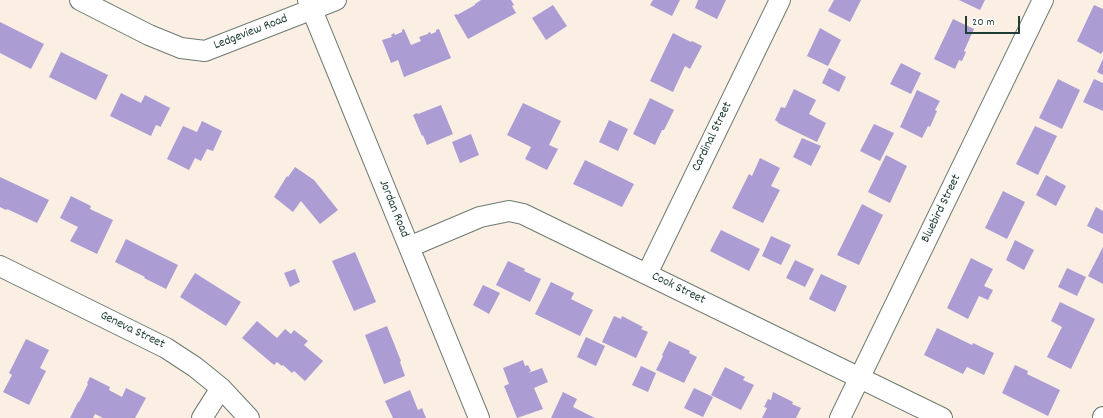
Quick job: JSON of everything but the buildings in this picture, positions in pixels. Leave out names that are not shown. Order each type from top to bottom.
[{"type":"street","name":"Ledgeview Road","points":[[80,0],[149,35],[181,48],[205,51],[310,5],[336,0]]},
{"type":"street","name":"Cardinal Street","points":[[647,274],[780,0]]},
{"type":"street","name":"Bluebird Street","points":[[840,418],[1043,0]]},
{"type":"street","name":"Jordan Road","points":[[310,5],[479,418]]},
{"type":"street","name":"Cook Street","points":[[409,247],[480,217],[509,211],[523,214],[942,418]]},
{"type":"street","name":"Geneva Street","points":[[1,268],[166,348],[195,367],[221,388],[248,418]]},
{"type":"street","points":[[202,418],[221,388]]}]
